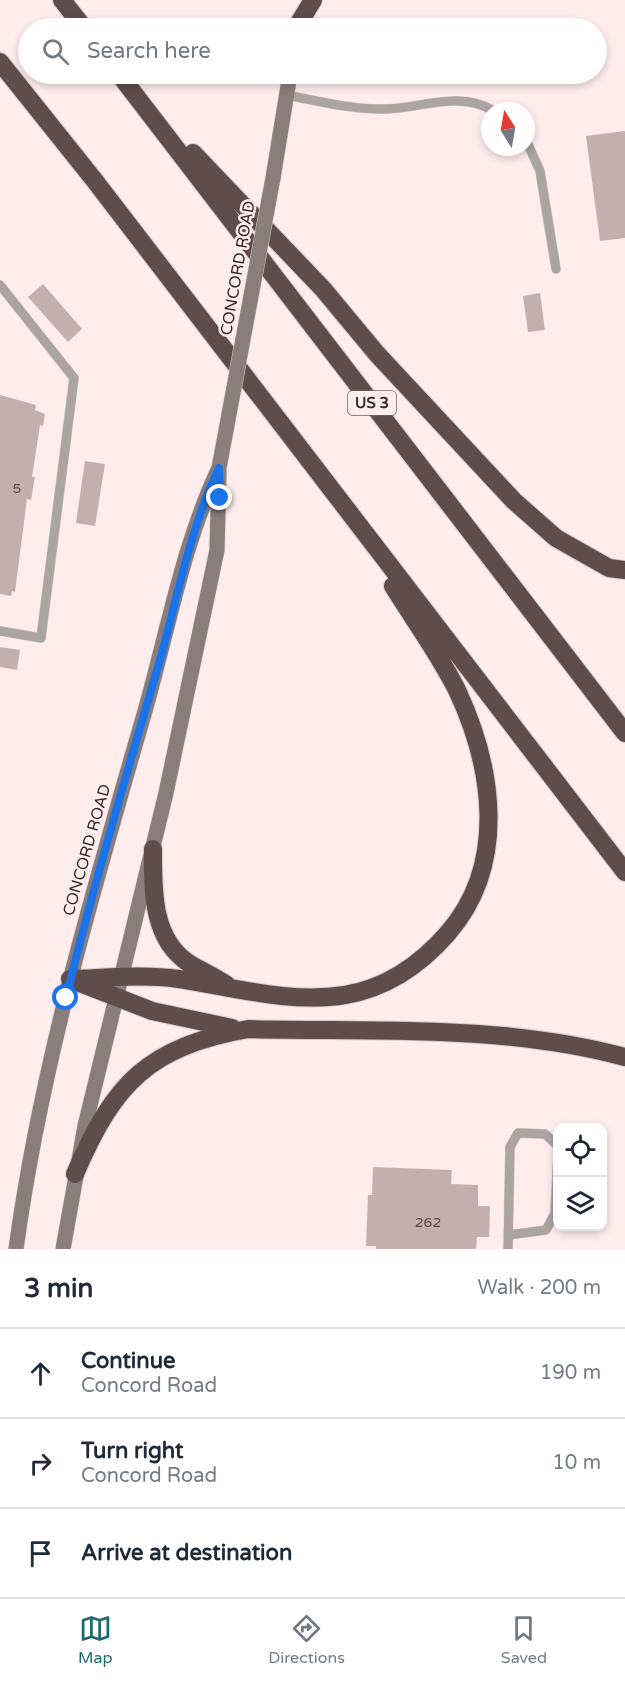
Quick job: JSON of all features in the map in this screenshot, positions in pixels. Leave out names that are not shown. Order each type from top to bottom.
[{"type":"highway","points":[[62,0],[76,18]]},
{"type":"highway","points":[[303,18],[313,0]]},
{"type":"highway","points":[[0,62],[342,502],[625,872]]},
{"type":"highway","name":"US 3","points":[[127,84],[625,733]]},
{"type":"highway","points":[[131,89],[323,289],[377,354],[514,501],[556,538],[609,568],[625,570]]},
{"type":"highway","points":[[70,980],[121,977],[177,979],[233,989],[325,997],[373,988],[401,974],[430,953],[461,918],[480,880],[487,854],[489,816],[485,776],[477,741],[460,699],[342,502]]},
{"type":"highway","points":[[153,849],[156,913],[164,934],[176,952],[190,964],[233,989]]},
{"type":"highway","points":[[70,980],[115,999],[181,1019],[248,1029],[528,1037],[586,1046],[625,1057]]},
{"type":"highway","points":[[75,1174],[104,1114],[133,1077],[171,1052],[196,1041],[248,1029]]},
{"type":"main road","points":[[301,18],[304,0]]},
{"type":"main road","name":"CONCORD ROAD","points":[[63,1249],[75,1174],[115,999],[153,849],[218,550],[219,468],[288,84]]},
{"type":"main road","name":"CONCORD ROAD","points":[[16,1249],[40,1106],[89,903],[164,645],[191,538],[219,468]]},
{"type":"lane","points":[[286,95],[356,108],[376,109],[461,100],[481,105]]},
{"type":"lane","points":[[533,156],[540,171],[556,269]]},
{"type":"lane","points":[[0,285],[74,378],[41,638],[0,631]]},
{"type":"lane","points":[[508,1249],[510,1147],[518,1133],[545,1134],[553,1141]]},
{"type":"lane","points":[[508,1235],[546,1230],[555,1213],[557,1177]]},
{"type":"building","points":[[625,131],[625,238],[600,241],[586,136]]},
{"type":"building","points":[[43,284],[82,329],[68,342],[28,297]]},
{"type":"building","points":[[540,293],[545,330],[528,332],[523,296]]},
{"type":"building","points":[[0,395],[36,405],[35,410],[45,414],[43,426],[40,425],[31,500],[27,499],[15,592],[12,591],[11,596],[0,594]]},
{"type":"building","points":[[85,461],[105,464],[95,526],[76,523]]},
{"type":"building","points":[[0,647],[20,650],[17,670],[0,667]]},
{"type":"building","points":[[373,1167],[452,1170],[451,1184],[478,1185],[478,1206],[490,1206],[489,1237],[477,1237],[476,1249],[376,1249],[376,1246],[366,1246],[368,1195],[372,1195]]},
{"type":"route","points":[[66,998],[89,903],[164,645],[191,538],[219,468],[220,498]]}]
